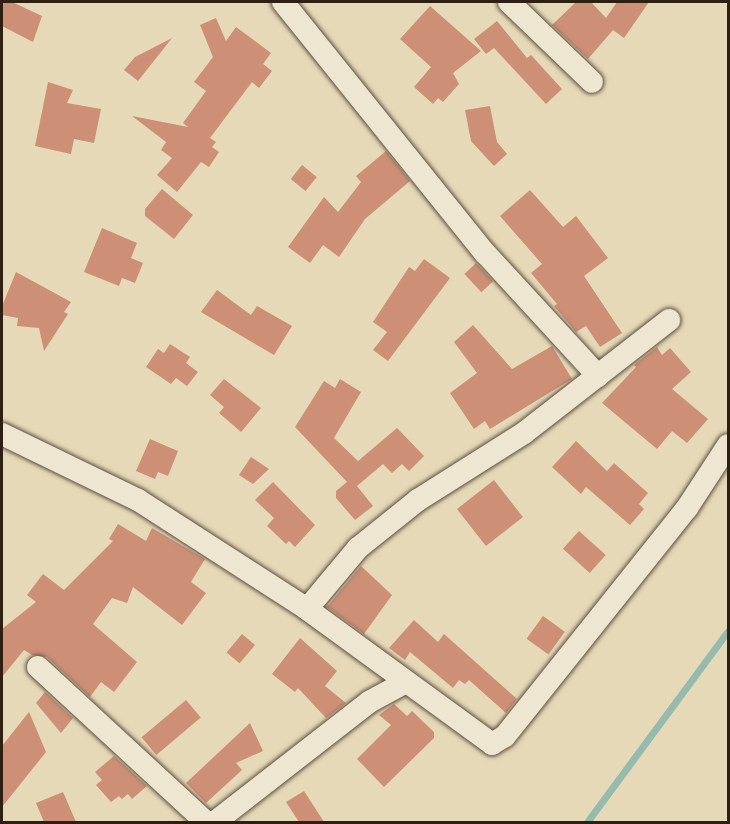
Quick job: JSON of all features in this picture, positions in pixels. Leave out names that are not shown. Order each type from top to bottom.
[{"type":"street","points":[[283,2],[485,253],[598,376]]},
{"type":"street","points":[[509,2],[592,82]]},
{"type":"street","points":[[307,609],[358,548],[418,500],[524,433],[669,320]]},
{"type":"street","points":[[2,434],[138,500],[307,609],[492,744],[505,736],[687,508],[729,445]]},
{"type":"street","points":[[38,667],[206,822]]},
{"type":"street","points":[[215,822],[369,702],[406,681]]},
{"type":"building","points":[[2,2],[12,2],[42,16],[33,42],[2,26]]},
{"type":"building","points":[[576,2],[591,2],[606,18],[617,2],[649,2],[624,38],[613,30],[588,59],[552,25]]},
{"type":"building","points":[[430,6],[481,51],[453,73],[459,84],[443,102],[438,98],[433,104],[414,87],[431,67],[400,39]]},
{"type":"building","points":[[216,18],[226,41],[236,27],[271,53],[263,64],[272,71],[259,88],[252,82],[210,138],[216,142],[212,147],[219,152],[209,167],[201,162],[177,192],[157,175],[172,158],[161,150],[166,142],[132,116],[188,127],[183,123],[206,91],[194,82],[213,57],[200,25]]},
{"type":"building","points":[[497,21],[527,58],[531,55],[562,89],[546,104],[494,48],[486,54],[474,39]]},
{"type":"building","points":[[172,38],[138,81],[124,70],[135,57]]},
{"type":"building","points":[[48,82],[73,90],[67,103],[101,109],[94,143],[74,139],[71,154],[35,146]]},
{"type":"building","points":[[490,106],[497,142],[507,154],[494,166],[471,141],[465,110]]},
{"type":"building","points":[[386,151],[410,181],[365,219],[339,257],[323,245],[310,263],[288,247],[324,197],[338,212],[361,182],[356,176]]},
{"type":"building","points":[[302,165],[317,177],[305,191],[291,179]]},
{"type":"building","points":[[162,189],[193,215],[174,239],[145,216],[145,209]]},
{"type":"building","points":[[530,190],[563,227],[576,216],[608,258],[584,276],[622,333],[600,347],[586,326],[576,332],[554,306],[557,304],[531,273],[542,264],[500,216]]},
{"type":"building","points":[[102,228],[137,243],[131,258],[143,263],[135,283],[122,278],[119,286],[84,272]]},
{"type":"building","points":[[424,259],[450,278],[388,361],[373,350],[387,332],[373,322],[409,267],[415,271]]},
{"type":"building","points":[[476,263],[493,281],[481,292],[464,274]]},
{"type":"building","points":[[16,272],[71,302],[64,312],[68,314],[44,351],[39,328],[17,326],[18,318],[2,315],[2,306]]},
{"type":"building","points":[[217,290],[251,315],[257,306],[292,326],[274,355],[201,312]]},
{"type":"building","points":[[473,325],[512,369],[552,346],[572,379],[490,429],[485,421],[474,429],[450,393],[477,373],[454,342]]},
{"type":"building","points":[[170,344],[190,357],[186,363],[198,372],[187,386],[176,378],[171,384],[146,367],[158,349],[164,353]]},
{"type":"building","points":[[657,347],[662,355],[670,348],[691,372],[672,389],[708,419],[687,443],[672,431],[657,449],[602,403],[636,367],[634,365]]},
{"type":"building","points":[[224,379],[261,408],[241,432],[219,413],[224,407],[210,395]]},
{"type":"building","points":[[340,379],[361,392],[334,438],[358,461],[397,428],[424,456],[409,471],[402,464],[392,473],[383,464],[357,486],[373,506],[355,520],[336,498],[336,491],[347,482],[295,427],[324,381],[335,388]]},
{"type":"building","points":[[150,439],[178,451],[168,476],[158,472],[155,479],[136,471]]},
{"type":"building","points":[[576,441],[607,471],[614,463],[648,493],[639,504],[644,509],[630,525],[586,487],[581,494],[552,467]]},
{"type":"building","points":[[251,457],[269,469],[253,484],[239,475]]},
{"type":"building","points":[[494,480],[523,517],[486,546],[457,509]]},
{"type":"building","points":[[273,482],[315,525],[295,547],[289,541],[286,544],[267,526],[274,518],[255,500]]},
{"type":"building","points":[[118,524],[146,541],[152,528],[205,559],[191,582],[206,593],[182,625],[133,587],[127,603],[112,598],[93,624],[137,662],[114,692],[101,682],[90,697],[47,657],[32,655],[24,650],[2,677],[2,629],[36,602],[27,595],[43,574],[64,590],[113,541],[109,539]]},
{"type":"building","points":[[579,531],[606,555],[590,573],[563,549]]},
{"type":"building","points":[[361,566],[392,595],[364,634],[327,607]]},
{"type":"building","points":[[543,616],[565,632],[548,655],[527,639]]},
{"type":"building","points":[[414,620],[438,642],[444,634],[517,699],[506,713],[469,680],[465,684],[459,680],[453,688],[410,652],[405,660],[389,648]]},
{"type":"building","points":[[242,634],[255,645],[240,663],[227,652]]},
{"type":"building","points":[[300,638],[337,671],[325,686],[346,703],[326,718],[298,688],[295,692],[272,674]]},
{"type":"building","points":[[45,692],[73,718],[61,733],[36,703]]},
{"type":"building","points":[[186,700],[201,718],[156,755],[142,737]]},
{"type":"building","points":[[394,704],[407,716],[412,711],[434,732],[434,738],[384,787],[357,759],[391,725],[379,715]]},
{"type":"building","points":[[29,712],[46,752],[2,807],[2,746]]},
{"type":"building","points":[[250,723],[263,751],[236,763],[242,770],[206,803],[186,783]]},
{"type":"building","points":[[114,756],[147,786],[132,799],[128,794],[122,799],[119,796],[111,802],[96,785],[102,780],[95,772]]},
{"type":"building","points":[[304,791],[324,822],[299,822],[286,802]]},
{"type":"building","points":[[63,792],[76,822],[44,822],[36,803]]},
{"type":"waterway","points":[[587,822],[728,631]]}]
